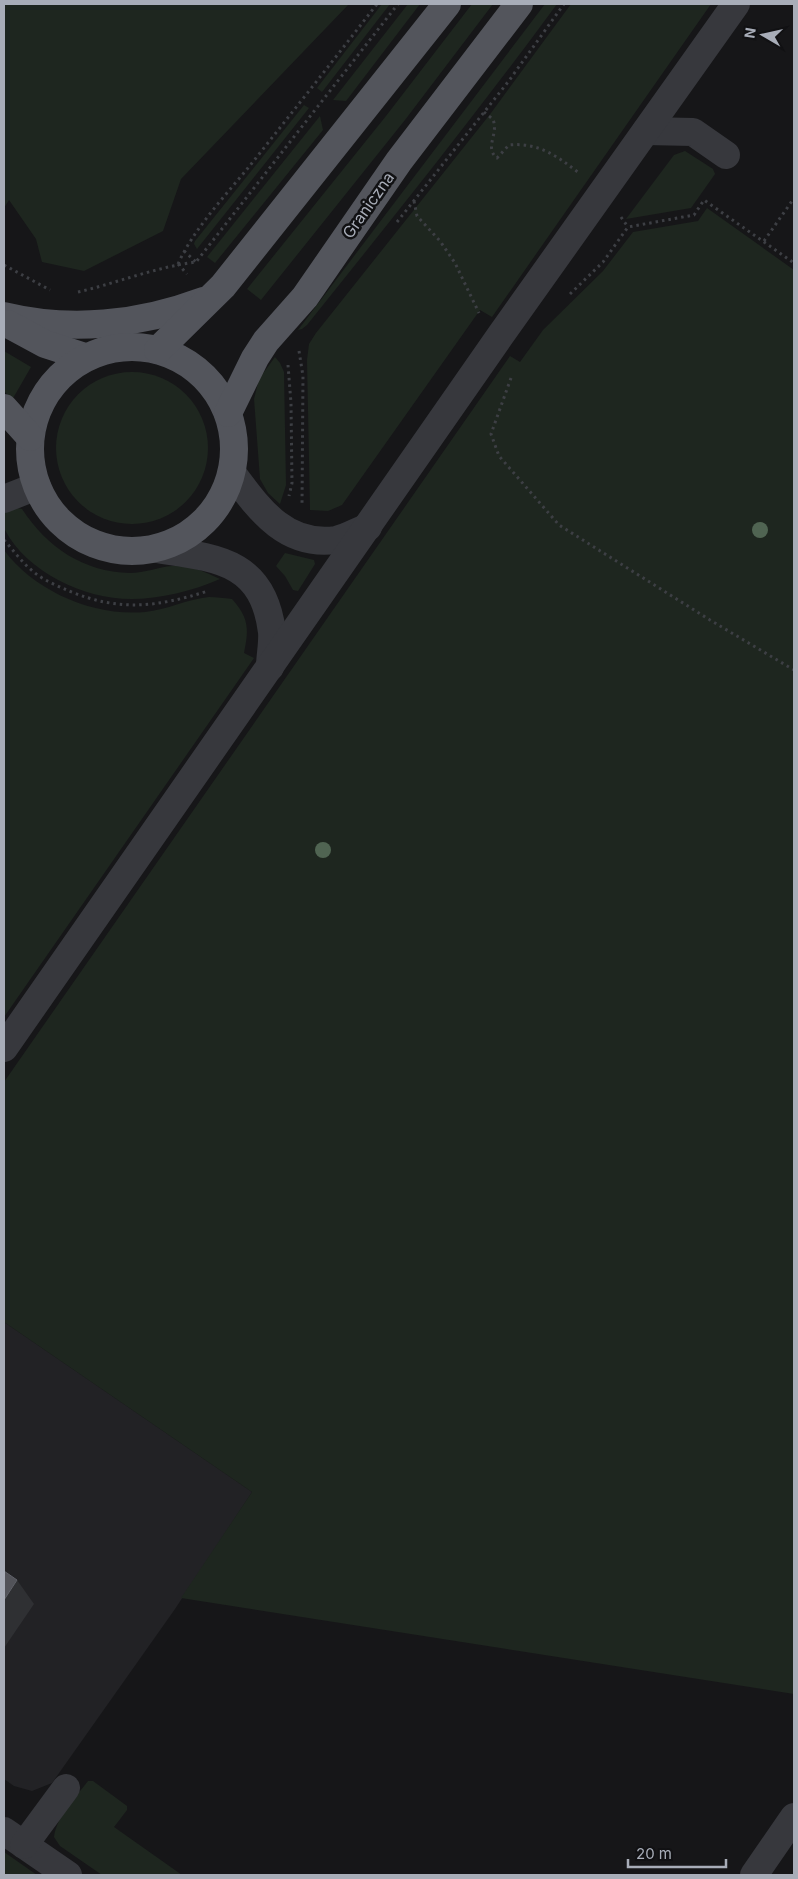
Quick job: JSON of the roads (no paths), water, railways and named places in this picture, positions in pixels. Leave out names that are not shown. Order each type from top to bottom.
[{"type":"main road","points":[[158,350],[223,286],[447,4]]},
{"type":"main road","name":"Graniczna","points":[[228,413],[255,358],[266,341],[305,297],[399,161],[519,4]]},
{"type":"main road","points":[[4,316],[50,324],[114,323],[148,318],[180,310],[211,298]]},
{"type":"main road","points":[[4,322],[58,350],[85,356]]},
{"type":"main road","points":[[128,346],[158,350],[177,356],[193,366],[214,387],[228,413],[235,443],[232,473],[217,508],[190,534],[156,549],[120,552],[86,542],[58,520],[36,486],[31,464],[30,437],[37,410],[50,387],[85,356],[128,346]]},
{"type":"main road","points":[[4,408],[30,437]]},
{"type":"lane","points":[[4,1048],[500,336],[736,4]]},
{"type":"lane","points":[[646,131],[693,132],[726,155]]},
{"type":"lane","points":[[232,473],[258,508],[268,518],[304,539],[337,540],[368,527]]},
{"type":"lane","points":[[4,499],[36,486]]},
{"type":"lane","points":[[156,549],[206,556],[231,565],[252,579],[264,600],[272,633],[270,667]]},
{"type":"lane","points":[[66,1788],[14,1838],[68,1875]]},
{"type":"lane","points":[[754,1875],[794,1817]]}]
